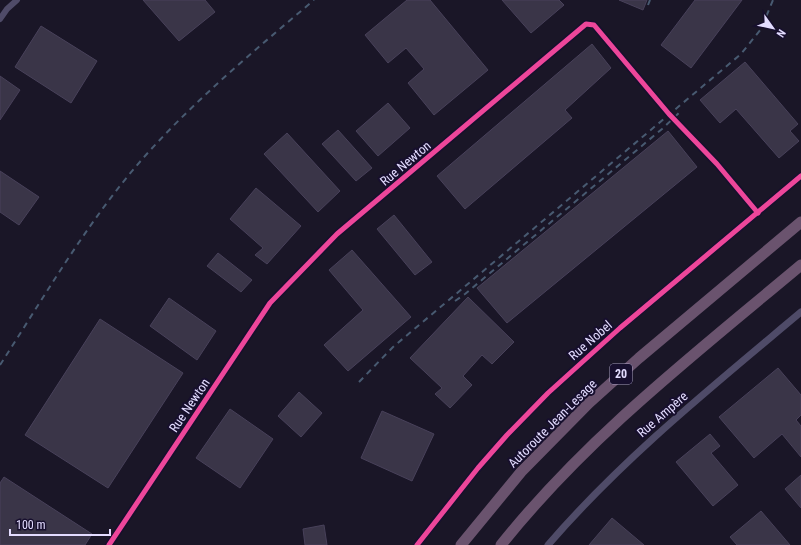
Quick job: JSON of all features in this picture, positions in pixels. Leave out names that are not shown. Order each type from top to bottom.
[{"type":"highway","name":"Autoroute Jean-Lesage","points":[[461,545],[521,472],[601,392],[801,222]]},
{"type":"highway","name":"20","points":[[501,545],[541,498],[585,451],[654,388],[801,265]]},
{"type":"street","points":[[0,19],[7,9],[17,0]]},
{"type":"street","name":"Rue Newton","points":[[109,545],[270,303],[337,234],[586,24],[594,25],[669,114],[758,212]]},
{"type":"street","name":"Rue Nobel","points":[[417,545],[478,468],[507,435],[548,393],[606,340],[801,176]]},
{"type":"street","name":"Rue Ampère","points":[[548,545],[630,458],[698,398],[801,312]]},
{"type":"building","points":[[143,0],[205,0],[215,12],[179,41]]},
{"type":"building","points":[[407,0],[430,0],[488,70],[434,115],[408,83],[424,69],[406,48],[388,63],[365,35]]},
{"type":"building","points":[[502,0],[559,0],[564,5],[531,33]]},
{"type":"building","points":[[619,0],[647,0],[643,10]]},
{"type":"building","points":[[695,0],[742,0],[691,68],[661,45]]},
{"type":"building","points":[[41,26],[97,61],[71,103],[15,67]]},
{"type":"building","points":[[592,44],[611,68],[565,110],[572,118],[465,209],[437,176]]},
{"type":"building","points":[[745,62],[798,124],[790,131],[799,141],[779,158],[736,109],[720,123],[700,100]]},
{"type":"building","points":[[0,76],[20,90],[0,120]]},
{"type":"building","points":[[388,103],[410,128],[378,156],[356,131]]},
{"type":"building","points":[[338,130],[372,168],[356,181],[322,144]]},
{"type":"building","points":[[668,131],[697,167],[507,323],[477,288]]},
{"type":"building","points":[[287,133],[340,191],[318,212],[264,154]]},
{"type":"building","points":[[0,171],[39,197],[19,225],[0,212]]},
{"type":"building","points":[[256,188],[301,226],[267,264],[255,255],[263,248],[230,219]]},
{"type":"building","points":[[394,215],[432,262],[415,275],[377,229]]},
{"type":"building","points":[[352,250],[411,317],[348,371],[324,345],[363,310],[329,270]]},
{"type":"building","points":[[218,253],[252,280],[241,292],[207,266]]},
{"type":"building","points":[[468,297],[514,342],[492,364],[482,355],[463,376],[472,385],[450,408],[435,394],[442,388],[410,358]]},
{"type":"building","points":[[169,298],[216,331],[197,360],[150,326]]},
{"type":"building","points":[[100,319],[183,373],[108,488],[25,435]]},
{"type":"building","points":[[778,368],[801,395],[801,415],[796,420],[801,426],[801,457],[782,434],[754,458],[719,417]]},
{"type":"building","points":[[299,392],[322,413],[301,437],[278,416]]},
{"type":"building","points":[[230,409],[273,439],[240,488],[196,458]]},
{"type":"building","points":[[382,411],[434,434],[412,481],[361,458]]},
{"type":"building","points":[[710,434],[720,446],[711,453],[738,485],[713,506],[676,462]]},
{"type":"building","points":[[801,475],[801,508],[785,489]]},
{"type":"building","points":[[4,477],[92,534],[85,545],[0,545],[0,483]]},
{"type":"building","points":[[761,511],[790,545],[737,545],[730,537]]},
{"type":"building","points":[[612,518],[644,545],[589,545]]},
{"type":"building","points":[[324,525],[327,545],[305,545],[303,529]]},
{"type":"railway","points":[[0,365],[51,284],[105,205],[145,156],[206,94],[314,0]]},
{"type":"railway","points":[[648,5],[650,0]]},
{"type":"railway","points":[[359,382],[393,347],[741,54],[761,29],[773,0]]},
{"type":"railway","points":[[455,301],[662,129],[681,111]]},
{"type":"cycle path","points":[[109,545],[270,303],[337,234],[586,24],[594,25],[669,114],[717,164],[758,213]]},
{"type":"cycle path","points":[[417,545],[478,468],[507,435],[548,393],[620,328],[801,176]]}]
